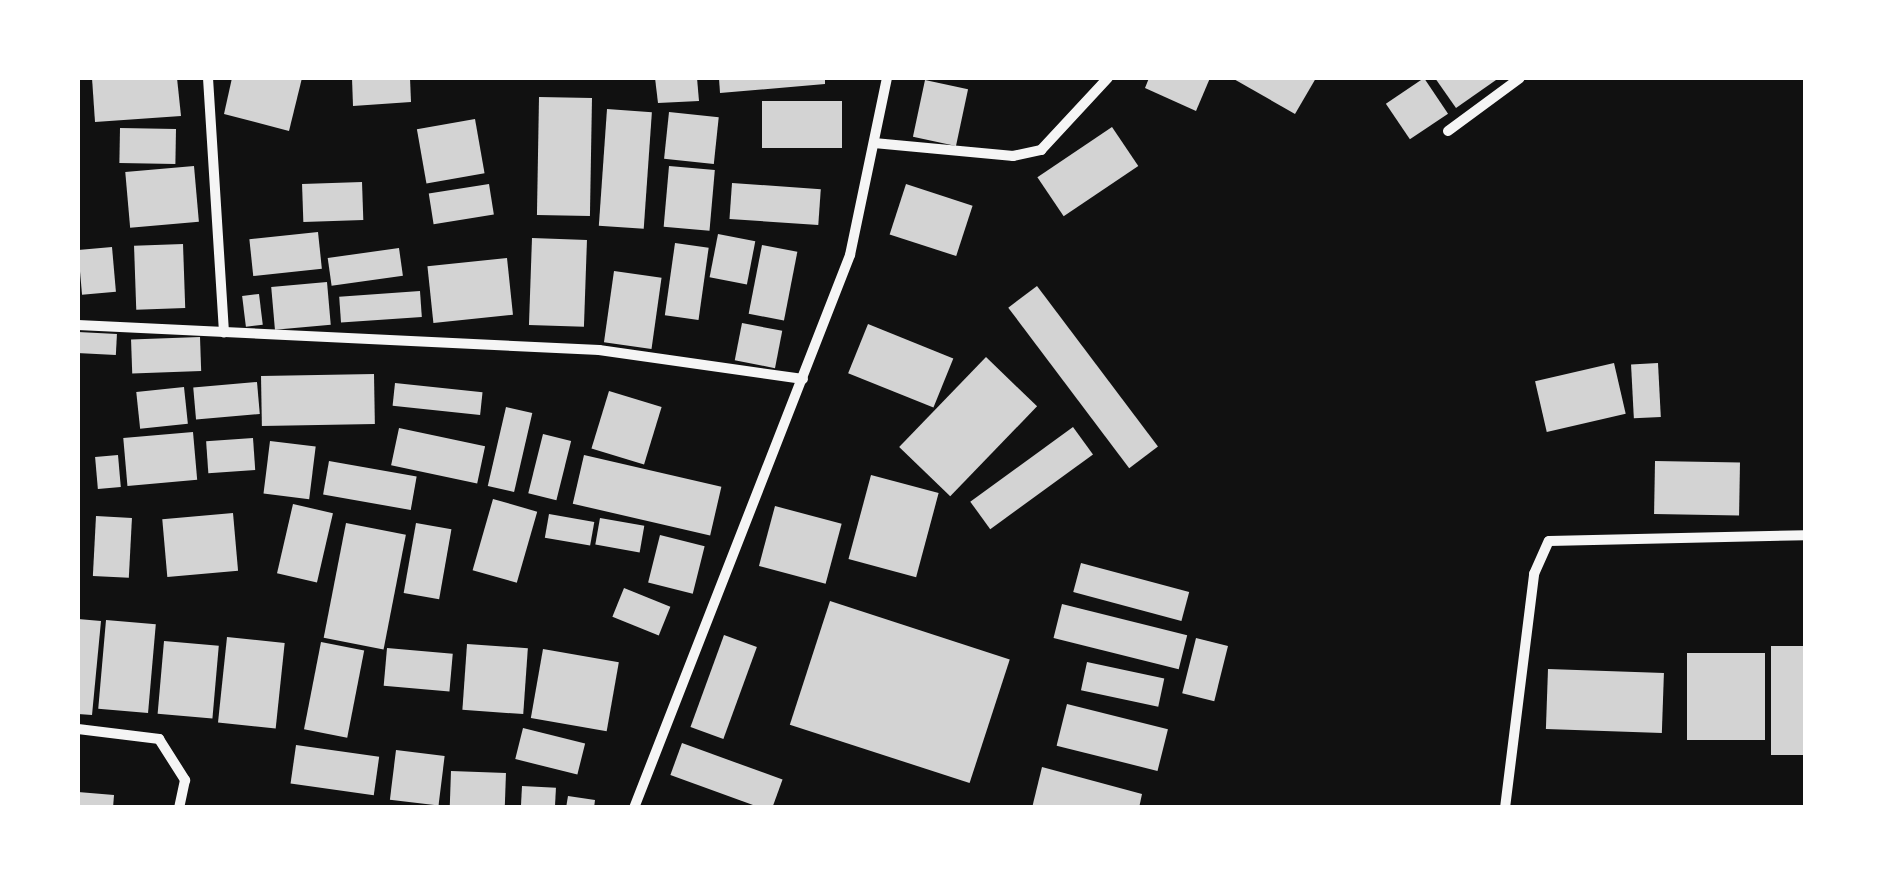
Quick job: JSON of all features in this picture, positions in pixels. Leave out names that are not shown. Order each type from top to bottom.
[{"type":"street","points":[[208,78],[224,332]]},
{"type":"street","points":[[634,808],[850,255],[888,78]]},
{"type":"street","points":[[874,144],[1014,156],[1041,150],[1108,78]]},
{"type":"street","points":[[1448,131],[1520,78]]},
{"type":"street","points":[[78,325],[599,350],[803,379]]},
{"type":"street","points":[[1505,808],[1534,574],[1549,541],[1805,535]]},
{"type":"street","points":[[78,729],[159,739],[185,780],[180,808]]},
{"type":"building","points":[[92,78],[177,78],[181,116],[95,122]]},
{"type":"building","points":[[232,78],[302,78],[289,131],[224,114]]},
{"type":"building","points":[[352,78],[410,78],[411,102],[353,106]]},
{"type":"building","points":[[655,78],[697,78],[699,101],[658,103]]},
{"type":"building","points":[[719,78],[825,78],[825,84],[720,93]]},
{"type":"building","points":[[1149,78],[1210,78],[1196,111],[1145,88]]},
{"type":"building","points":[[1232,78],[1316,78],[1295,114]]},
{"type":"building","points":[[1424,78],[1448,114],[1410,139],[1386,104]]},
{"type":"building","points":[[1435,78],[1494,78],[1496,80],[1456,108]]},
{"type":"building","points":[[925,80],[968,89],[956,146],[913,137]]},
{"type":"building","points":[[539,97],[592,98],[590,216],[537,215]]},
{"type":"building","points":[[762,101],[842,101],[842,148],[762,148]]},
{"type":"building","points":[[607,109],[652,112],[644,229],[599,226]]},
{"type":"building","points":[[669,112],[719,117],[714,164],[664,159]]},
{"type":"building","points":[[475,119],[485,173],[426,183],[417,129]]},
{"type":"building","points":[[1112,127],[1138,166],[1064,216],[1037,177]]},
{"type":"building","points":[[120,128],[176,129],[175,164],[119,163]]},
{"type":"building","points":[[194,166],[199,222],[130,228],[125,172]]},
{"type":"building","points":[[669,166],[715,170],[710,231],[664,227]]},
{"type":"building","points":[[362,182],[363,220],[303,222],[302,184]]},
{"type":"building","points":[[732,183],[821,189],[818,225],[729,219]]},
{"type":"building","points":[[489,184],[494,215],[434,224],[429,194]]},
{"type":"building","points":[[906,184],[973,206],[956,256],[890,234]]},
{"type":"building","points":[[318,232],[322,269],[253,276],[249,239]]},
{"type":"building","points":[[718,234],[755,241],[747,284],[710,277]]},
{"type":"building","points":[[532,238],[587,240],[584,327],[529,325]]},
{"type":"building","points":[[675,243],[709,248],[699,320],[665,315]]},
{"type":"building","points":[[183,244],[185,308],[136,310],[134,246]]},
{"type":"building","points":[[762,245],[797,252],[784,321],[749,314]]},
{"type":"building","points":[[112,247],[116,292],[82,295],[78,250]]},
{"type":"building","points":[[399,248],[403,276],[332,286],[328,258]]},
{"type":"building","points":[[507,258],[513,315],[433,323],[427,266]]},
{"type":"building","points":[[614,271],[662,278],[652,349],[604,342]]},
{"type":"building","points":[[327,282],[331,325],[275,330],[271,287]]},
{"type":"building","points":[[1037,286],[1158,447],[1129,468],[1008,308]]},
{"type":"building","points":[[420,291],[422,317],[341,323],[339,297]]},
{"type":"building","points":[[259,294],[263,325],[246,327],[242,296]]},
{"type":"building","points":[[742,323],[782,331],[775,368],[735,360]]},
{"type":"building","points":[[868,324],[953,358],[933,408],[848,373]]},
{"type":"building","points":[[78,332],[117,334],[116,355],[78,353]]},
{"type":"building","points":[[200,337],[201,371],[132,373],[131,339]]},
{"type":"building","points":[[986,357],[1037,406],[950,496],[899,447]]},
{"type":"building","points":[[1614,363],[1626,414],[1547,432],[1535,381]]},
{"type":"building","points":[[1658,363],[1661,417],[1634,418],[1631,364]]},
{"type":"building","points":[[374,374],[375,424],[262,426],[261,376]]},
{"type":"building","points":[[257,382],[260,414],[196,419],[193,388]]},
{"type":"building","points":[[395,383],[483,392],[480,415],[393,406]]},
{"type":"building","points":[[184,387],[188,424],[140,429],[136,392]]},
{"type":"building","points":[[609,391],[662,407],[644,464],[591,448]]},
{"type":"building","points":[[506,407],[532,413],[514,492],[488,486]]},
{"type":"building","points":[[1073,427],[1093,455],[990,529],[970,502]]},
{"type":"building","points":[[399,428],[485,446],[477,483],[391,465]]},
{"type":"building","points":[[193,432],[197,480],[127,486],[123,438]]},
{"type":"building","points":[[543,434],[571,441],[556,500],[528,493]]},
{"type":"building","points":[[253,438],[255,470],[208,473],[206,441]]},
{"type":"building","points":[[270,441],[316,447],[309,499],[264,494]]},
{"type":"building","points":[[118,455],[121,487],[98,489],[95,457]]},
{"type":"building","points":[[584,455],[721,487],[710,535],[573,504]]},
{"type":"building","points":[[329,461],[417,476],[411,510],[323,494]]},
{"type":"building","points":[[1655,461],[1740,462],[1739,515],[1654,514]]},
{"type":"building","points":[[871,475],[939,493],[916,577],[848,559]]},
{"type":"building","points":[[493,499],[537,512],[517,583],[473,570]]},
{"type":"building","points":[[293,504],[333,513],[317,582],[277,573]]},
{"type":"building","points":[[775,506],[842,524],[826,584],[759,566]]},
{"type":"building","points":[[233,513],[238,571],[167,577],[162,519]]},
{"type":"building","points":[[549,514],[594,522],[590,546],[545,538]]},
{"type":"building","points":[[96,516],[132,518],[129,578],[93,576]]},
{"type":"building","points":[[600,518],[644,526],[640,552],[595,545]]},
{"type":"building","points":[[346,523],[406,535],[384,649],[324,638]]},
{"type":"building","points":[[416,523],[451,529],[439,599],[404,593]]},
{"type":"building","points":[[660,535],[705,546],[693,594],[648,583]]},
{"type":"building","points":[[1081,563],[1189,592],[1181,621],[1073,592]]},
{"type":"building","points":[[624,588],[670,607],[659,635],[612,617]]},
{"type":"building","points":[[830,601],[1010,659],[970,783],[790,725]]},
{"type":"building","points":[[1062,604],[1187,635],[1179,669],[1054,638]]},
{"type":"building","points":[[78,619],[101,621],[92,715],[78,714]]},
{"type":"building","points":[[106,620],[156,624],[148,713],[98,709]]},
{"type":"building","points":[[724,635],[757,647],[723,739],[690,727]]},
{"type":"building","points":[[227,637],[285,643],[276,729],[218,723]]},
{"type":"building","points":[[1196,638],[1228,646],[1214,701],[1182,693]]},
{"type":"building","points":[[164,641],[219,646],[212,719],[158,714]]},
{"type":"building","points":[[321,642],[364,650],[347,738],[304,729]]},
{"type":"building","points":[[467,644],[528,648],[523,714],[462,710]]},
{"type":"building","points":[[1771,646],[1806,646],[1806,755],[1771,755]]},
{"type":"building","points":[[387,648],[453,654],[449,692],[384,686]]},
{"type":"building","points":[[543,649],[619,662],[607,731],[531,718]]},
{"type":"building","points":[[1687,653],[1765,653],[1765,740],[1687,740]]},
{"type":"building","points":[[1087,662],[1164,678],[1158,707],[1081,690]]},
{"type":"building","points":[[1548,669],[1664,673],[1662,733],[1546,729]]},
{"type":"building","points":[[1067,704],[1168,729],[1158,771],[1057,746]]},
{"type":"building","points":[[523,728],[585,743],[577,775],[515,759]]},
{"type":"building","points":[[682,743],[783,780],[772,808],[761,808],[670,775]]},
{"type":"building","points":[[296,745],[379,757],[374,795],[291,784]]},
{"type":"building","points":[[396,750],[445,756],[439,806],[390,800]]},
{"type":"building","points":[[1042,767],[1142,794],[1139,808],[1032,808]]},
{"type":"building","points":[[451,771],[506,773],[505,808],[450,808]]},
{"type":"building","points":[[522,786],[556,788],[555,808],[521,808]]},
{"type":"building","points":[[78,792],[114,795],[113,808],[78,808]]},
{"type":"building","points":[[568,796],[595,800],[594,808],[566,808]]}]
